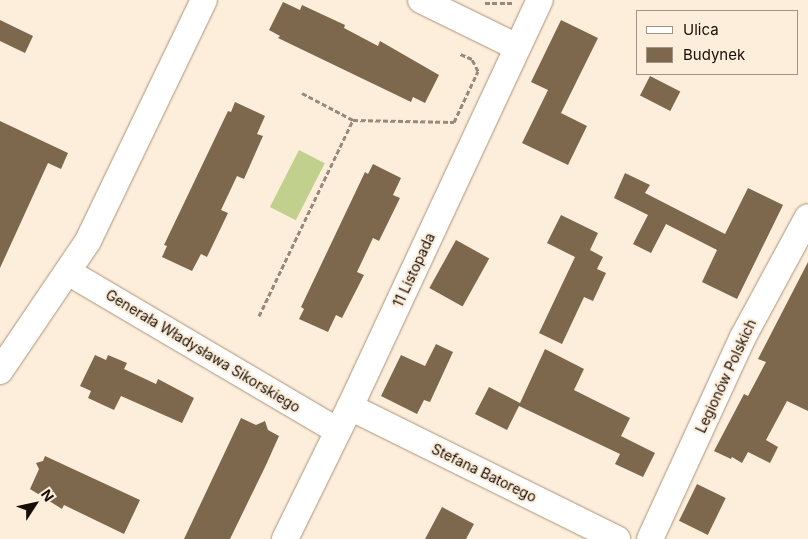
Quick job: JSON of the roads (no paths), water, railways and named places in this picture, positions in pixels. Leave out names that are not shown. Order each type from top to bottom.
[{"type":"street","points":[[0,371],[88,241],[204,0]]},
{"type":"street","points":[[421,0],[517,47]]},
{"type":"street","name":"11 Listopada","points":[[285,539],[350,407],[540,0]]},
{"type":"street","name":"Legionów Polskich","points":[[650,539],[743,337],[808,217]]},
{"type":"street","name":"Generała Władysława Sikorskiego","points":[[68,272],[338,431]]},
{"type":"street","name":"Stefana Batorego","points":[[350,407],[617,539]]}]
